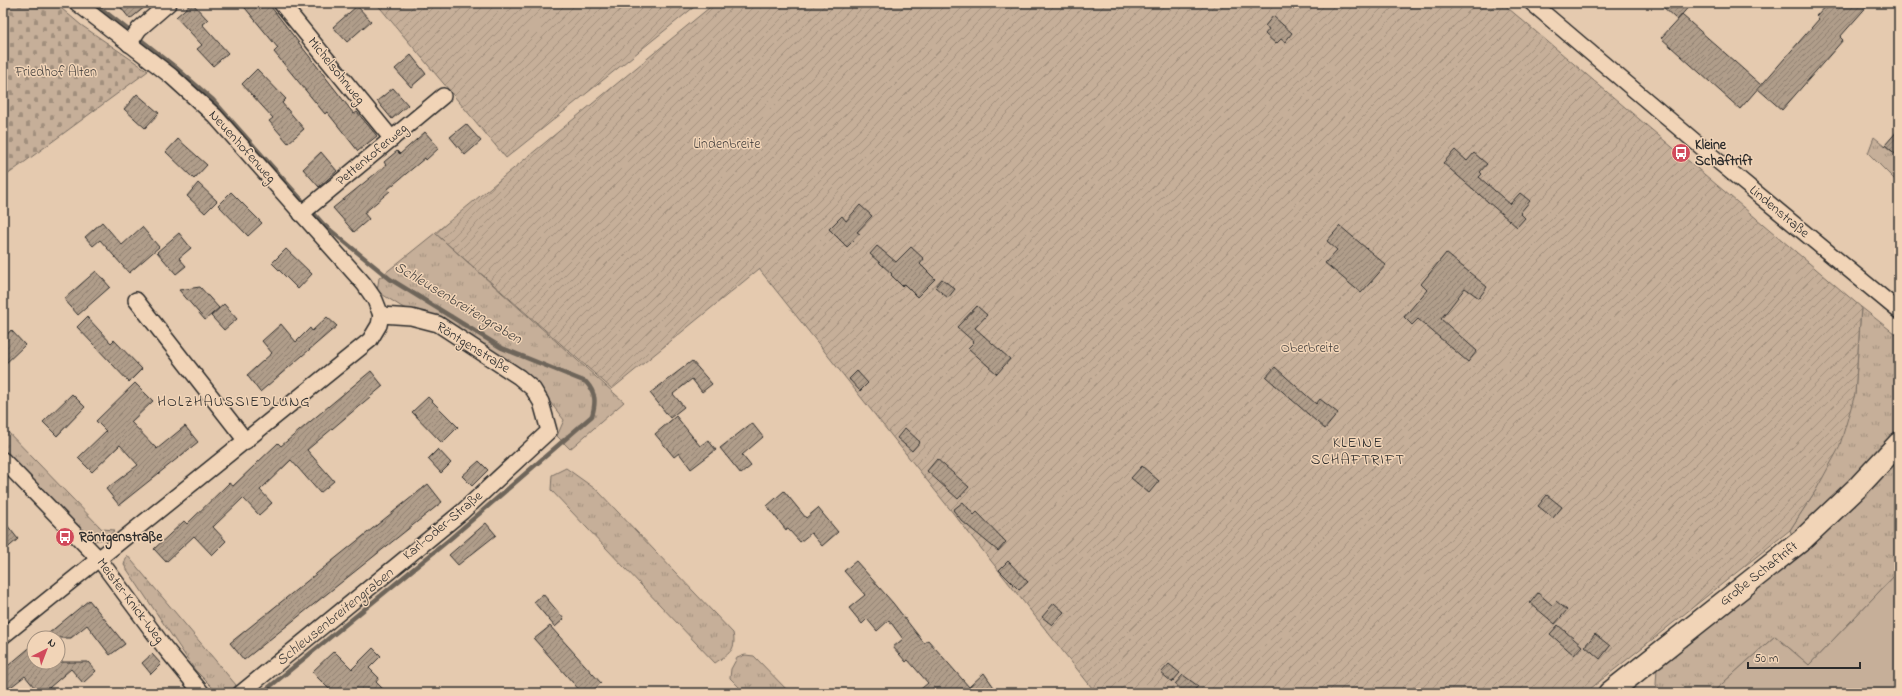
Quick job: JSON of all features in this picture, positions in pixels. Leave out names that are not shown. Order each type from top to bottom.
[{"type":"street","name":"Neuenhofenweg","points":[[77,3],[171,76],[216,116],[305,210],[364,284],[375,300],[381,315]]},
{"type":"street","points":[[129,44],[139,29],[169,3]]},
{"type":"street","name":"Michelsohnweg","points":[[281,3],[392,140]]},
{"type":"street","name":"Lindenstraße","points":[[1532,3],[1553,19],[1565,32],[1729,171],[1899,311]]},
{"type":"street","points":[[1552,3],[1553,19]]},
{"type":"street","name":"Pettenkoferweg","points":[[305,210],[392,140],[443,96]]},
{"type":"street","points":[[136,300],[246,441]]},
{"type":"street","points":[[3,636],[370,340],[379,325],[381,315]]},
{"type":"street","name":"Röntgenstraße","points":[[381,315],[418,318],[438,324],[519,377],[533,389],[541,402],[549,431]]},
{"type":"street","name":"Karl-Oder-Straße","points":[[241,693],[462,512],[549,431]]},
{"type":"street","name":"Große Schaftrift","points":[[1609,693],[1802,540],[1858,488],[1899,443]]},
{"type":"street","name":"Meister-Knick-Weg","points":[[3,460],[99,559],[165,648],[202,693]]},
{"type":"green space","name":"Friedhof Alten","points":[[3,3],[55,3],[81,25],[148,71],[3,178]]},
{"type":"green space","points":[[376,3],[699,3],[506,158]]},
{"type":"green space","name":"Oberbreite","points":[[715,3],[1502,3],[1861,307],[1855,394],[1839,448],[1816,490],[1790,530],[1585,693],[1096,693],[759,269],[612,389],[435,233]]},
{"type":"green space","points":[[1874,137],[1899,157],[1899,176],[1895,180],[1868,153]]},
{"type":"green space","points":[[435,233],[624,402],[570,449],[557,436],[564,420],[529,375],[440,320],[402,307],[377,291],[379,278]]},
{"type":"green space","points":[[1861,307],[1899,337],[1899,571],[1809,665],[1775,636],[1712,693],[1663,693],[1656,685],[1657,667],[1798,554],[1790,530],[1816,490],[1855,394]]},
{"type":"green space","points":[[3,427],[102,529],[115,530],[105,539],[93,541],[3,449]]},
{"type":"green space","points":[[566,468],[598,491],[733,633],[734,644],[727,654],[715,663],[551,490],[552,475]]},
{"type":"green space","points":[[127,555],[236,685],[229,693],[218,693],[195,670],[124,565]]},
{"type":"green space","points":[[1899,571],[1899,693],[1712,693],[1775,636],[1809,665]]},
{"type":"green space","points":[[745,655],[754,656],[790,693],[745,693],[730,678],[731,669],[737,658]]},
{"type":"building","points":[[117,3],[150,3],[130,19]]},
{"type":"building","points":[[192,3],[208,20],[202,24],[228,53],[213,66],[197,49],[202,45],[176,17]]},
{"type":"building","points":[[241,3],[268,3],[354,114],[357,112],[377,136],[358,151],[327,112],[325,114],[274,52],[278,48]]},
{"type":"building","points":[[1659,3],[1692,3],[1677,20]]},
{"type":"building","points":[[1828,3],[1870,3],[1840,37],[1843,40],[1782,110],[1758,89],[1819,19],[1816,16]]},
{"type":"building","points":[[357,6],[371,21],[347,42],[333,27]]},
{"type":"building","points":[[1682,15],[1761,85],[1740,109],[1661,38]]},
{"type":"building","points":[[1273,16],[1292,33],[1285,42],[1281,39],[1276,44],[1265,34],[1269,29],[1265,26]]},
{"type":"building","points":[[411,55],[426,74],[411,87],[395,69]]},
{"type":"building","points":[[257,69],[286,99],[282,103],[304,129],[288,143],[269,121],[273,118],[242,84]]},
{"type":"building","points":[[393,88],[408,105],[392,119],[377,101]]},
{"type":"building","points":[[137,94],[159,113],[145,128],[124,109]]},
{"type":"building","points":[[466,124],[481,141],[465,155],[450,137]]},
{"type":"building","points":[[1899,129],[1899,157],[1885,145]]},
{"type":"building","points":[[425,132],[439,148],[426,160],[425,158],[388,189],[390,191],[364,213],[369,219],[354,232],[333,208],[386,165],[384,162],[397,151],[400,154]]},
{"type":"building","points":[[178,139],[207,165],[194,179],[166,152]]},
{"type":"building","points":[[1455,150],[1467,161],[1474,153],[1487,164],[1480,172],[1482,174],[1479,177],[1510,204],[1520,193],[1530,201],[1520,213],[1525,218],[1517,227],[1443,163]]},
{"type":"building","points":[[321,152],[337,171],[319,187],[303,169]]},
{"type":"building","points":[[198,183],[217,201],[205,213],[187,196]]},
{"type":"building","points":[[231,192],[262,223],[248,236],[218,205]]},
{"type":"building","points":[[860,205],[872,216],[857,232],[860,234],[847,247],[829,229],[842,216],[846,221]]},
{"type":"building","points":[[102,222],[122,245],[142,227],[159,247],[129,273],[100,240],[93,246],[85,237]]},
{"type":"building","points":[[1340,226],[1386,265],[1361,293],[1325,263],[1337,250],[1327,241]]},
{"type":"building","points":[[179,233],[191,248],[179,258],[186,266],[176,274],[157,252]]},
{"type":"building","points":[[877,246],[896,262],[911,247],[924,259],[920,264],[935,279],[917,297],[904,284],[902,286],[891,275],[892,274],[870,254]]},
{"type":"building","points":[[286,249],[312,274],[298,289],[272,263]]},
{"type":"building","points":[[1446,253],[1487,287],[1479,298],[1465,288],[1441,319],[1477,351],[1468,362],[1418,319],[1412,325],[1404,317],[1427,290],[1421,284]]},
{"type":"building","points":[[96,271],[110,287],[78,315],[64,299]]},
{"type":"building","points":[[942,279],[955,289],[948,298],[935,287]]},
{"type":"building","points":[[200,287],[219,308],[205,320],[179,290]]},
{"type":"building","points":[[224,304],[237,319],[224,330],[211,316]]},
{"type":"building","points":[[977,306],[987,315],[975,328],[1010,359],[997,374],[968,348],[974,342],[957,327]]},
{"type":"building","points":[[87,317],[111,343],[114,340],[142,369],[129,382],[77,327]]},
{"type":"building","points":[[327,317],[337,326],[260,392],[247,375],[272,353],[262,341],[281,324],[296,342],[310,328],[312,331]]},
{"type":"building","points":[[11,330],[25,345],[3,366],[3,339]]},
{"type":"building","points":[[692,361],[712,384],[702,392],[692,379],[673,394],[684,407],[670,418],[650,393]]},
{"type":"building","points":[[1275,367],[1316,404],[1320,399],[1338,413],[1325,429],[1266,377]]},
{"type":"building","points":[[371,371],[383,386],[307,450],[334,481],[320,493],[291,460],[260,490],[272,503],[259,515],[243,498],[213,527],[226,541],[212,555],[194,536],[166,562],[154,549],[184,521],[187,524],[229,483],[233,486],[278,443],[281,446]]},
{"type":"building","points":[[857,371],[868,383],[860,391],[849,379]]},
{"type":"building","points":[[135,383],[153,401],[131,422],[157,449],[185,426],[198,442],[119,505],[106,489],[138,465],[120,445],[92,472],[78,458],[106,431],[96,421]]},
{"type":"building","points":[[72,394],[85,407],[57,436],[43,422]]},
{"type":"building","points":[[428,397],[458,427],[442,443],[412,412]]},
{"type":"building","points":[[676,416],[700,446],[708,440],[716,450],[691,469],[679,453],[674,457],[655,434]]},
{"type":"building","points":[[752,423],[763,437],[742,455],[751,466],[741,474],[720,448]]},
{"type":"building","points":[[905,428],[920,442],[912,451],[897,438]]},
{"type":"building","points":[[438,449],[451,463],[441,473],[428,459]]},
{"type":"building","points":[[937,459],[969,487],[958,499],[927,471]]},
{"type":"building","points":[[479,461],[488,470],[472,486],[462,476]]},
{"type":"building","points":[[1142,466],[1159,481],[1149,493],[1131,478]]},
{"type":"building","points":[[428,484],[442,502],[244,660],[230,643]]},
{"type":"building","points":[[784,491],[806,518],[818,508],[838,532],[822,546],[811,533],[800,542],[788,529],[786,530],[767,506]]},
{"type":"building","points":[[1547,495],[1562,507],[1553,518],[1538,506]]},
{"type":"building","points":[[963,502],[974,515],[977,512],[1006,542],[998,551],[962,521],[953,510]]},
{"type":"building","points":[[3,520],[18,539],[3,552]]},
{"type":"building","points":[[486,523],[496,535],[458,565],[449,555]]},
{"type":"building","points":[[856,561],[893,603],[924,643],[928,640],[969,687],[984,673],[998,693],[916,693],[928,683],[908,660],[906,662],[893,647],[903,639],[889,620],[877,631],[867,619],[862,624],[849,608],[865,595],[844,571]]},
{"type":"building","points":[[1008,561],[1028,582],[1019,590],[999,570]]},
{"type":"building","points":[[1538,593],[1552,605],[1556,601],[1567,610],[1555,624],[1530,603]]},
{"type":"building","points":[[543,594],[564,619],[555,627],[534,602]]},
{"type":"building","points":[[89,600],[125,644],[110,655],[87,625],[71,638],[66,638],[66,630],[53,630]]},
{"type":"building","points":[[1054,603],[1064,612],[1052,625],[1042,617]]},
{"type":"building","points":[[1558,625],[1582,646],[1574,655],[1550,634]]},
{"type":"building","points":[[550,626],[601,683],[590,693],[582,693],[534,639]]},
{"type":"building","points":[[1595,634],[1610,646],[1600,659],[1585,646]]},
{"type":"building","points":[[373,648],[381,656],[369,668],[379,678],[376,682],[387,693],[333,693],[312,672],[334,651],[352,669]]},
{"type":"building","points":[[26,651],[26,670],[66,670],[66,662],[88,662],[96,671],[83,683],[71,669],[43,693],[39,693],[25,676],[3,693],[3,670]]},
{"type":"building","points":[[152,654],[161,664],[151,674],[142,663]]},
{"type":"building","points":[[1169,664],[1180,673],[1172,682],[1161,673]]},
{"type":"building","points":[[1183,675],[1198,686],[1192,693],[1186,693],[1175,684]]},
{"type":"waterway","name":"Schleusenbreitengraben","points":[[94,3],[174,66],[213,100],[324,225],[390,279],[502,348],[586,382],[592,390],[594,398],[592,416],[450,539],[262,693]]},
{"type":"place","name":"Kleine Schaftrift","points":[[1681,153]]},
{"type":"place","name":"Röntgenstraße","points":[[65,537]]},
{"type":"district","name":"HOLZHAUSSIEDLUNG","points":[[234,402]]},
{"type":"district","name":"KLEINE SCHAFTRIFT","points":[[1358,452]]},
{"type":"park label","name":"Lindenbreite","points":[[727,144]]}]
